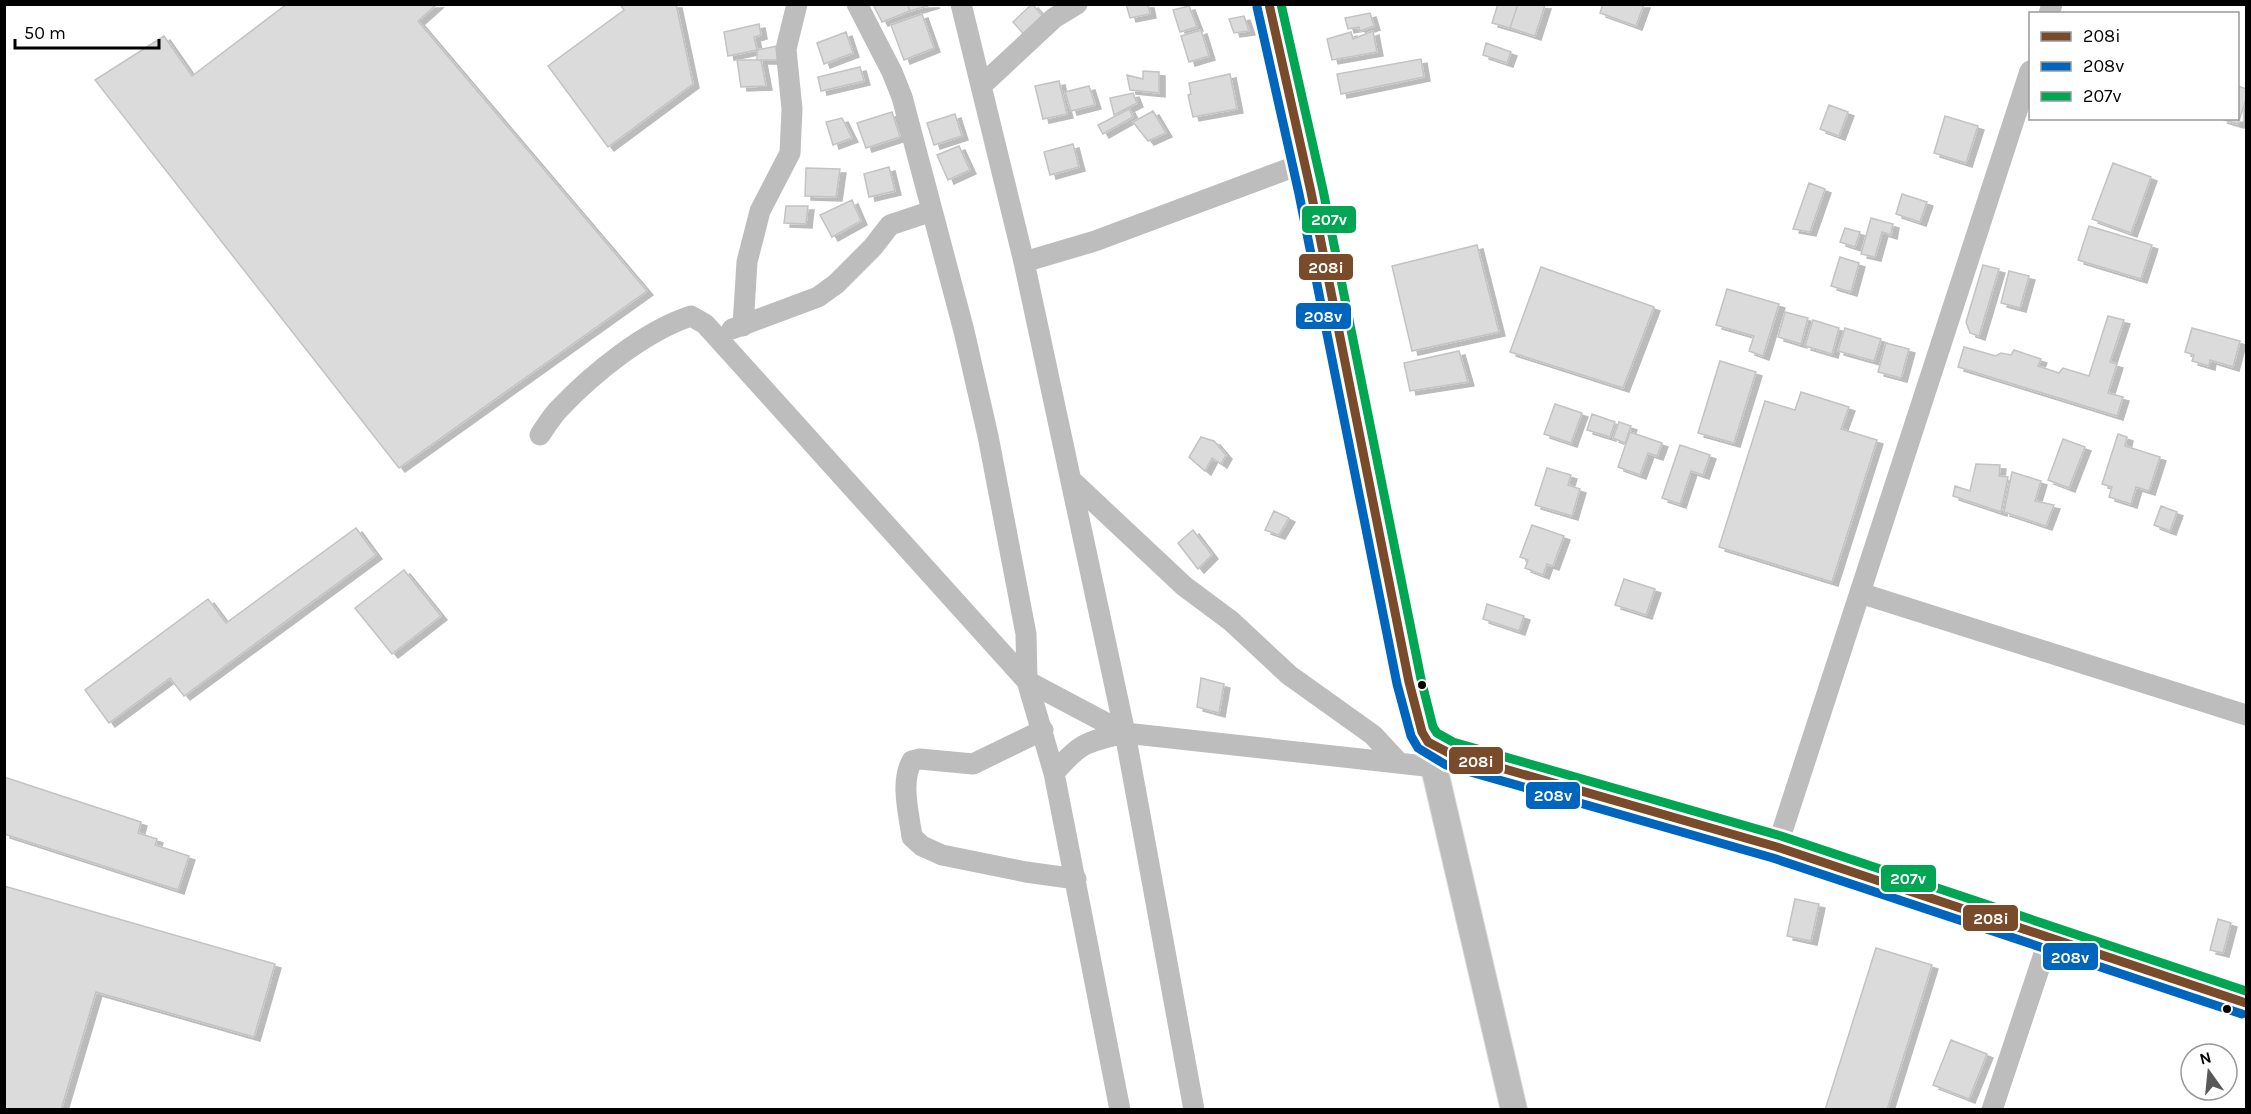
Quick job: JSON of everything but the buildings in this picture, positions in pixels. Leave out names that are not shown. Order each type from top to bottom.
[{"type":"main road","points":[[1269,4],[1304,163],[1409,682],[1422,732],[1428,742],[1514,1110]]},
{"type":"main road","points":[[1428,742],[1449,753],[1777,846],[2049,939],[2247,1003]]},
{"type":"street","points":[[743,326],[747,262],[760,211],[790,153],[792,109],[786,49],[797,4]]},
{"type":"street","points":[[856,4],[892,72],[902,97],[964,331],[988,436],[1026,634],[1027,681],[1054,773],[1120,1110]]},
{"type":"street","points":[[960,4],[1024,262],[1125,733],[1188,1104]]},
{"type":"street","points":[[981,86],[1054,18],[1077,4]]},
{"type":"street","points":[[1777,846],[2029,77]]},
{"type":"street","points":[[1024,262],[1095,241],[1304,163]]},
{"type":"street","points":[[715,335],[818,297],[836,284],[873,247],[890,225],[932,211]]},
{"type":"street","points":[[540,435],[557,410],[641,339],[672,322],[691,316],[705,324],[1027,681],[1125,733]]},
{"type":"street","points":[[1071,480],[1184,586],[1231,621],[1289,675],[1373,735],[1399,763]]},
{"type":"street","points":[[1860,593],[2247,714]]},
{"type":"street","points":[[1042,730],[973,764],[920,759],[912,761],[907,770],[912,837],[922,846],[942,855],[1026,872],[1076,879]]},
{"type":"street","points":[[1054,773],[1071,754],[1088,742],[1125,733],[1434,767]]},
{"type":"street","points":[[1992,1110],[2049,939]]},
{"type":"transit line","name":"208i","points":[[1269,4],[1311,192],[1409,682],[1422,732],[1428,742],[1449,753],[1777,847],[2246,1003]]},
{"type":"transit line","name":"207v","points":[[1281,4],[1323,190],[1421,679],[1433,727],[1437,733],[1453,742],[1781,836],[2246,991]]},
{"type":"transit line","name":"208v","points":[[1257,7],[1299,194],[1397,684],[1411,736],[1418,748],[1446,765],[1773,858],[2242,1014]]}]
